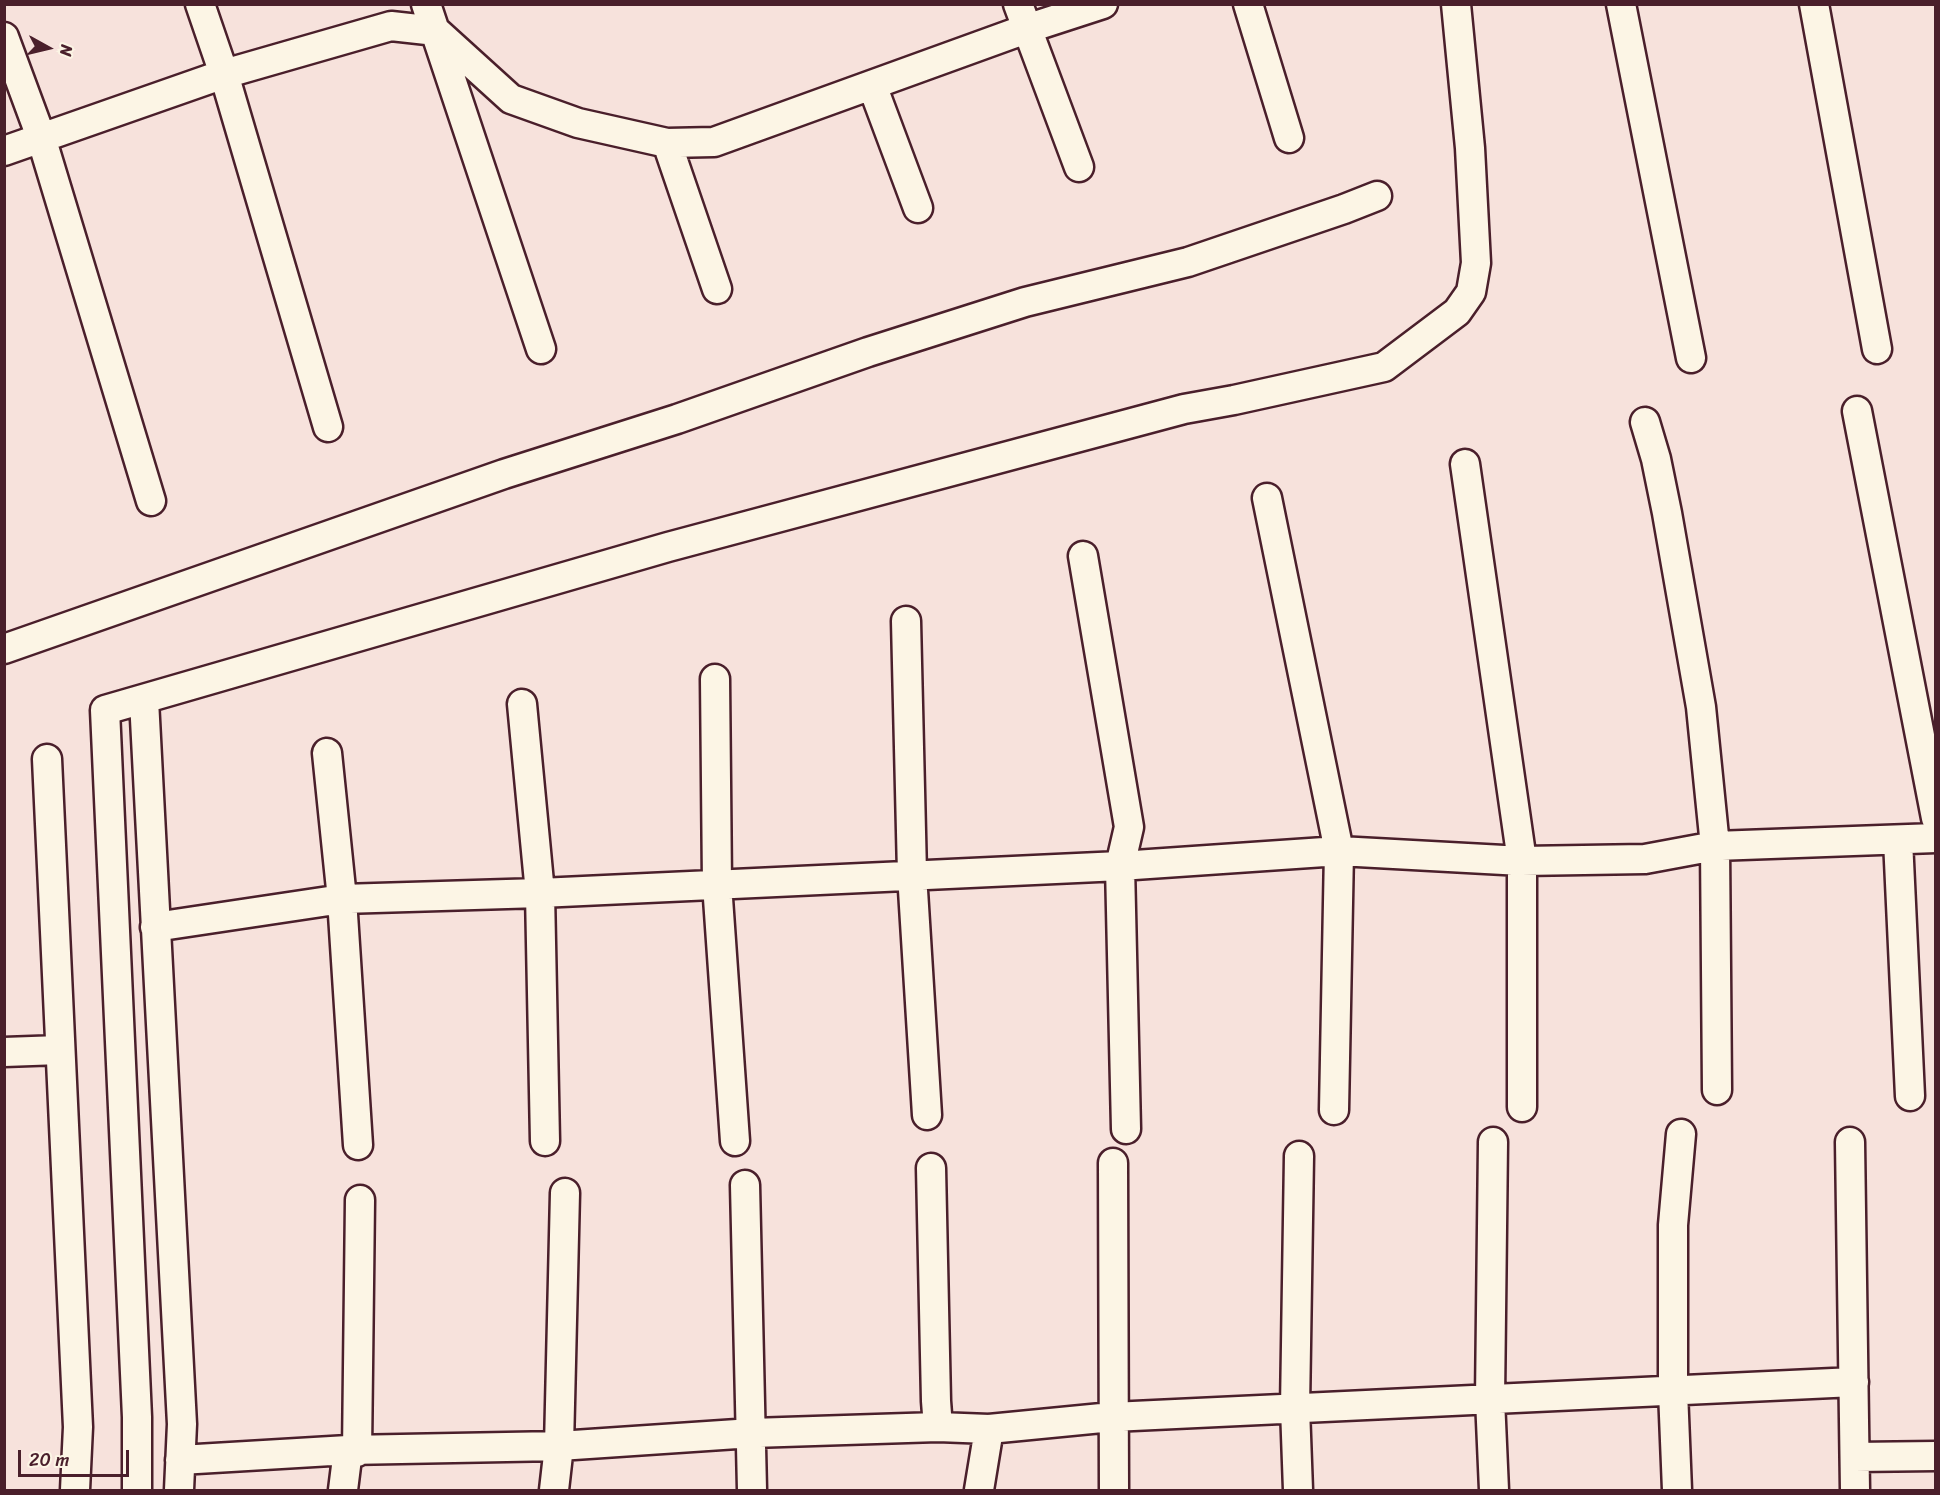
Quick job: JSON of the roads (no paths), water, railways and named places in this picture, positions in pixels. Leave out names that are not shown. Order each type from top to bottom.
[{"type":"street","points":[[200,4],[224,74],[328,427]]},
{"type":"street","points":[[431,17],[510,99],[578,123],[666,143],[714,142],[872,85],[1022,16],[1103,4]]},
{"type":"street","points":[[1248,4],[1289,138]]},
{"type":"street","points":[[137,1491],[136,1405],[105,710],[668,547],[1184,409],[1384,367],[1457,312],[1471,292],[1476,263],[1470,148],[1456,4]]},
{"type":"street","points":[[1622,4],[1691,358]]},
{"type":"street","points":[[1814,4],[1876,349]]},
{"type":"street","points":[[1022,16],[1079,167]]},
{"type":"street","points":[[4,151],[224,74],[391,26],[431,17]]},
{"type":"street","points":[[431,17],[541,349]]},
{"type":"street","points":[[4,37],[41,137],[151,501]]},
{"type":"street","points":[[872,85],[918,208]]},
{"type":"street","points":[[666,143],[717,289]]},
{"type":"street","points":[[4,649],[504,474],[677,419],[868,352],[1025,302],[1188,262],[1377,196]]},
{"type":"street","points":[[1857,411],[1935,818]]},
{"type":"street","points":[[1645,422],[1656,459],[1667,513],[1701,707],[1715,846],[1717,1090]]},
{"type":"street","points":[[1465,464],[1521,861],[1521,1107]]},
{"type":"street","points":[[1267,498],[1339,851],[1334,1110]]},
{"type":"street","points":[[1083,556],[1129,827],[1120,866],[1126,1129]]},
{"type":"street","points":[[906,621],[912,874],[927,1115]]},
{"type":"street","points":[[715,679],[717,884],[735,1141]]},
{"type":"street","points":[[144,700],[182,1424],[179,1491]]},
{"type":"street","points":[[522,704],[540,893],[545,1141]]},
{"type":"street","points":[[327,753],[342,899],[358,1145]]},
{"type":"street","points":[[47,759],[78,1427],[75,1491]]},
{"type":"street","points":[[155,927],[342,899],[540,893],[1120,866],[1339,851],[1521,861],[1645,859],[1715,846],[1935,838]]},
{"type":"street","points":[[1898,840],[1910,1096]]},
{"type":"street","points":[[4,1052],[60,1050]]},
{"type":"street","points":[[1677,1491],[1673,1391],[1673,1225],[1680,1134]]},
{"type":"street","points":[[1493,1142],[1490,1399],[1494,1491]]},
{"type":"street","points":[[1850,1142],[1855,1491]]},
{"type":"street","points":[[1298,1491],[1295,1408],[1299,1156]]},
{"type":"street","points":[[1113,1163],[1114,1491]]},
{"type":"street","points":[[931,1168],[938,1427]]},
{"type":"street","points":[[745,1185],[752,1491]]},
{"type":"street","points":[[554,1491],[559,1446],[565,1193]]},
{"type":"street","points":[[343,1491],[353,1451],[360,1200]]},
{"type":"street","points":[[180,1460],[353,1451],[559,1446],[752,1433],[938,1427],[989,1429],[1112,1417],[1854,1382]]},
{"type":"street","points":[[978,1491],[989,1429]]},
{"type":"street","points":[[1855,1457],[1935,1456]]}]
